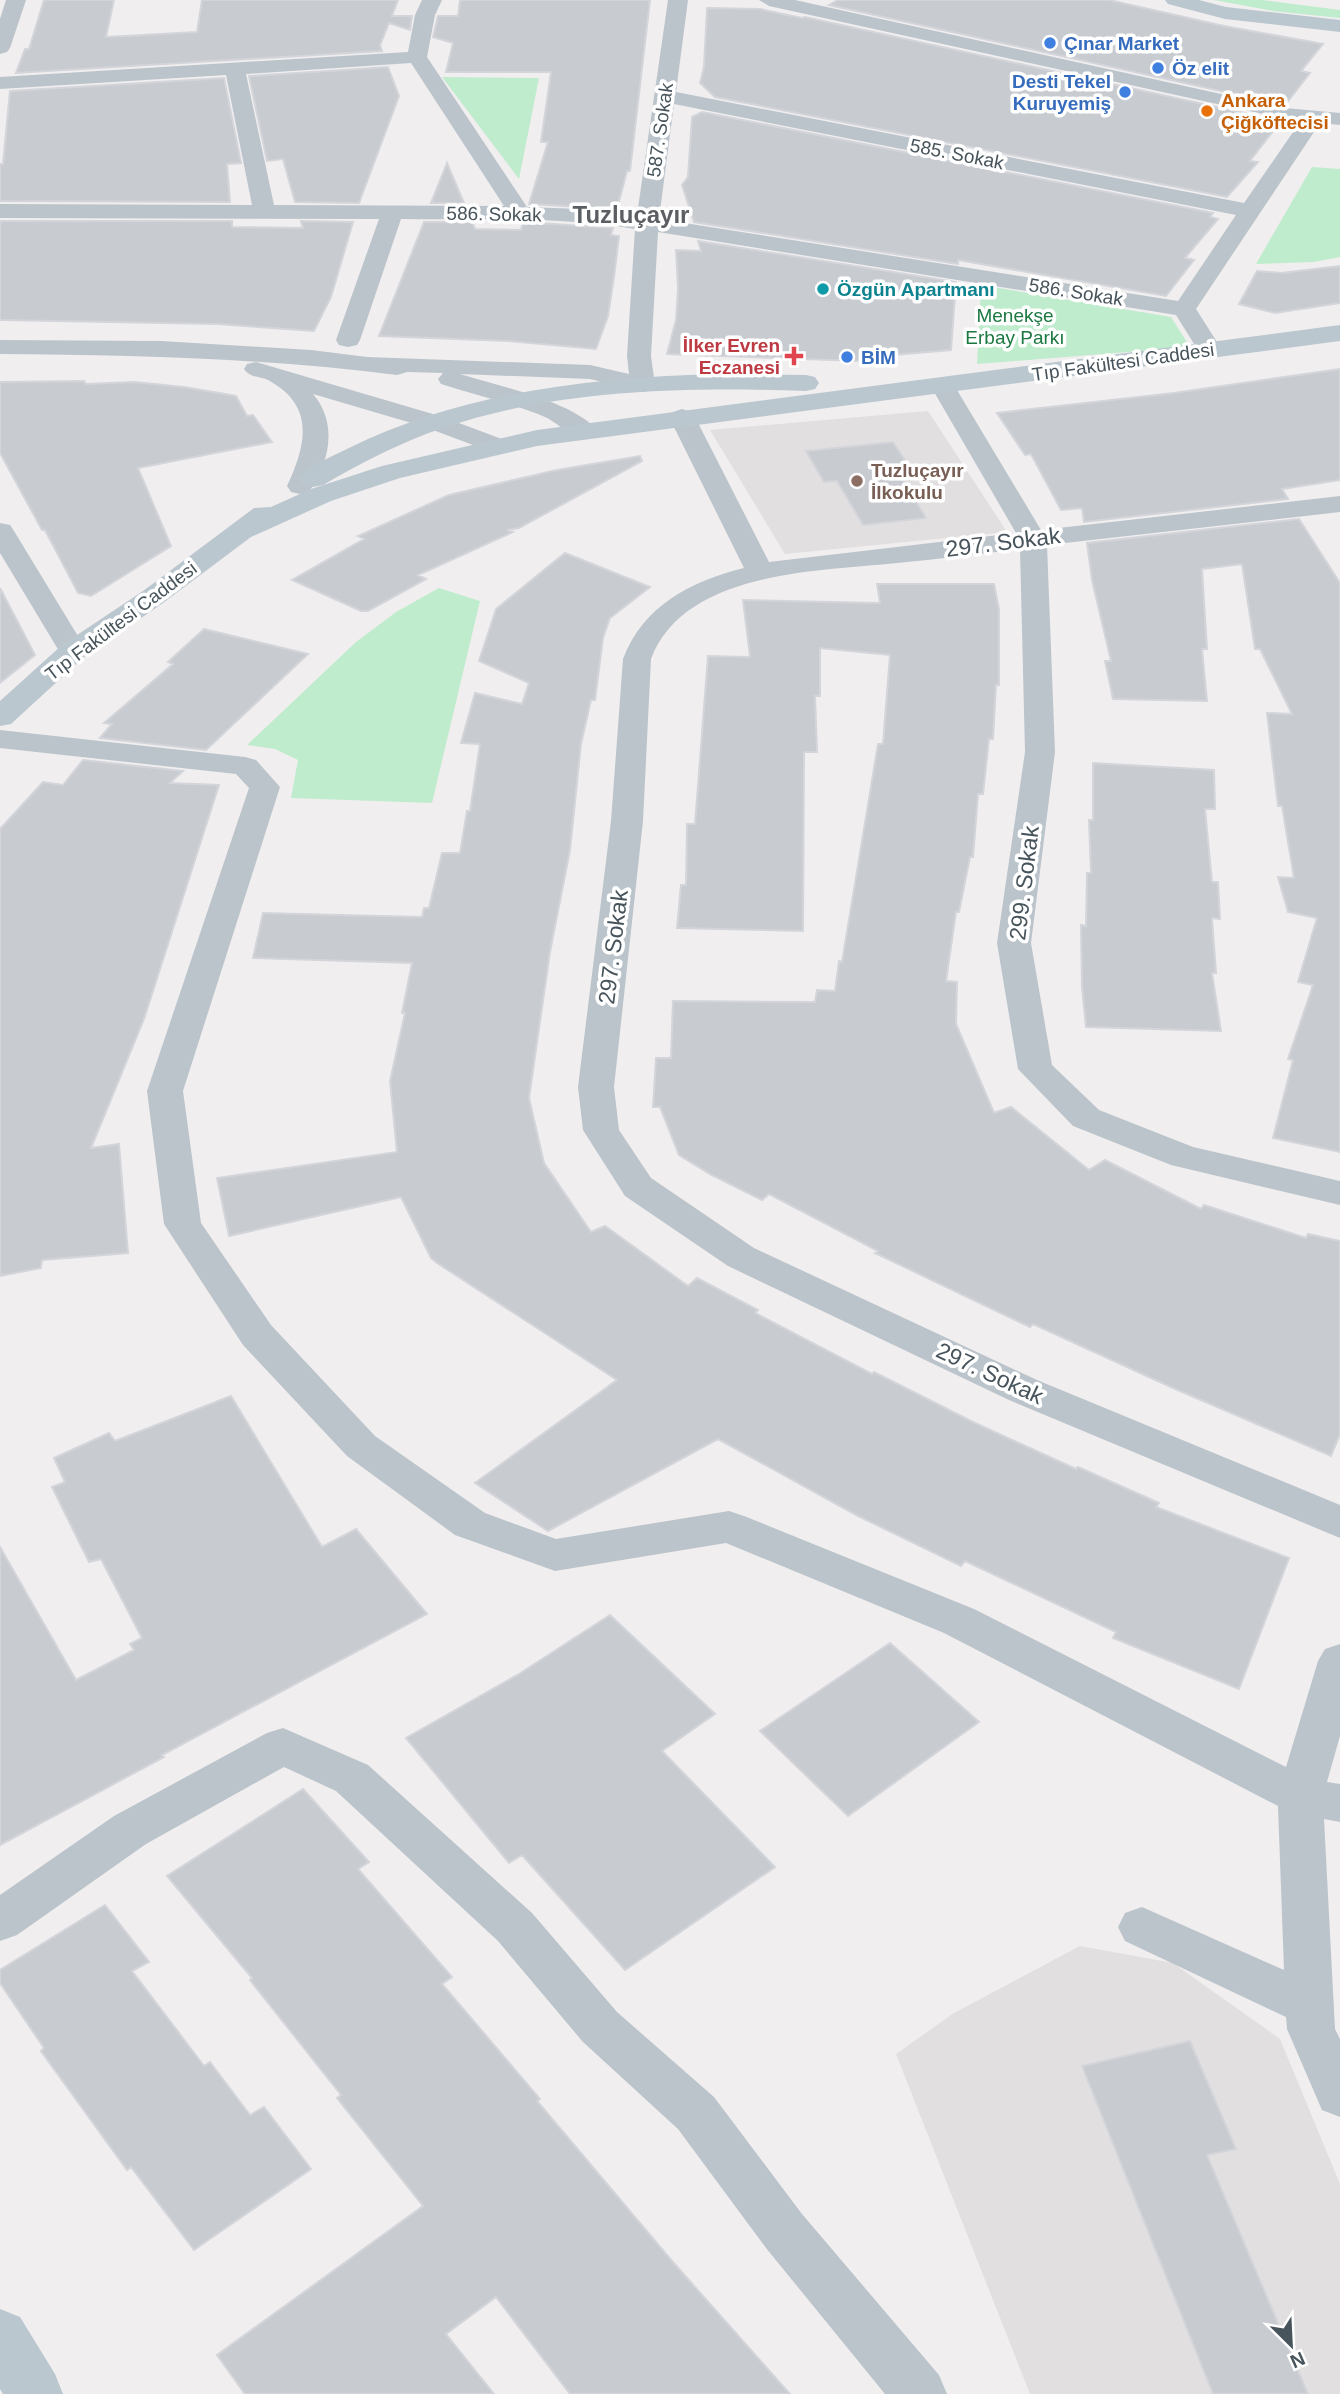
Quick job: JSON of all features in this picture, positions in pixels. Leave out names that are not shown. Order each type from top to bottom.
[{"type":"main road","points":[[1175,0],[1225,13],[1340,26]]},
{"type":"main road","name":"Tıp Fakültesi Caddesi","points":[[906,388],[1340,333]]},
{"type":"main road","points":[[245,530],[300,486],[372,448],[434,422],[525,401],[643,385],[756,381],[906,388]]},
{"type":"main road","points":[[245,530],[321,495],[392,472],[498,446],[682,417],[906,388]]},
{"type":"main road","name":"Tıp Fakültesi Caddesi","points":[[0,717],[73,651],[245,530]]},
{"type":"main road","points":[[0,2336],[36,2394]]},
{"type":"street","points":[[0,48],[16,0]]},
{"type":"street","points":[[432,0],[425,15],[417,57],[520,213]]},
{"type":"street","name":"587. Sokak","points":[[643,385],[639,356],[647,224],[678,0]]},
{"type":"street","points":[[769,0],[1285,114],[1340,119]]},
{"type":"street","points":[[0,83],[235,71],[417,57]]},
{"type":"street","points":[[235,71],[264,211]]},
{"type":"street","name":"585. Sokak","points":[[665,96],[1250,211]]},
{"type":"street","points":[[1210,350],[1184,309],[1314,116]]},
{"type":"street","name":"586. Sokak","points":[[0,211],[520,213],[605,217],[1184,309]]},
{"type":"street","points":[[348,340],[392,213]]},
{"type":"street","points":[[0,347],[194,350],[372,363],[590,372],[643,385]]},
{"type":"street","points":[[194,350],[434,422],[498,446]]},
{"type":"street","points":[[372,363],[440,376],[525,401],[566,418],[584,431]]},
{"type":"street","points":[[274,374],[296,388],[311,404],[319,427],[314,457],[300,486]]},
{"type":"street","name":"299. Sokak","points":[[942,385],[1032,539],[1040,752],[1014,943],[1035,1069],[1086,1118],[1184,1157],[1340,1193]]},
{"type":"street","points":[[682,417],[760,572]]},
{"type":"street","name":"297. Sokak","points":[[1340,504],[760,572],[705,592],[672,609],[654,625],[639,647],[627,821],[596,1087],[601,1130],[638,1187],[741,1257],[1023,1390],[1340,1522]]},
{"type":"street","points":[[0,531],[73,651]]},
{"type":"street","points":[[0,739],[244,766],[265,787],[165,1091],[183,1224],[257,1335],[361,1446],[470,1524],[555,1555],[729,1527],[959,1621],[1320,1799]]},
{"type":"street","points":[[1340,1661],[1320,1799],[1310,2005],[1311,2029],[1340,2094]]},
{"type":"street","points":[[0,1922],[130,1829],[283,1746],[352,1778],[515,1927],[600,2027],[696,2113],[784,2231],[920,2394]]},
{"type":"street","points":[[1142,1927],[1310,2005]]},
{"type":"shaded area","name":"Tuzluçayır İlkokulu","points":[[928,411],[1007,532],[785,554],[710,430]]},
{"type":"shaded area","points":[[1080,1946],[1173,1963],[1280,2039],[1340,2184],[1340,2394],[1030,2394],[896,2054],[954,2013]]},
{"type":"green space","points":[[1214,0],[1262,0],[1340,10],[1340,18],[1273,11]]},
{"type":"green space","points":[[442,77],[539,78],[519,179]]},
{"type":"green space","points":[[1312,167],[1340,169],[1340,257],[1314,262],[1256,264]]},
{"type":"green space","name":"Menekşe Erbay Parkı","points":[[981,285],[1171,317],[1190,347],[977,364]]},
{"type":"green space","points":[[439,588],[480,601],[432,803],[291,798],[298,760],[275,749],[247,745],[356,642],[396,612]]},
{"type":"building","points":[[44,0],[114,0],[106,37],[197,32],[202,0],[398,0],[392,16],[412,16],[410,30],[389,23],[380,45],[382,51],[16,73],[25,49],[29,49]]},
{"type":"building","points":[[460,0],[650,0],[630,171],[627,171],[617,209],[529,204],[548,142],[541,142],[551,72],[446,72],[453,43],[433,37],[438,16],[458,16]]},
{"type":"building","points":[[838,0],[1109,0],[1224,26],[1323,44],[1301,71],[1310,73],[1285,105],[829,5]]},
{"type":"building","points":[[707,8],[760,9],[805,17],[1277,120],[1274,124],[1277,126],[1250,161],[1258,162],[1227,197],[715,97],[700,83],[704,67]]},
{"type":"building","points":[[388,67],[399,96],[359,203],[295,202],[283,159],[267,161],[249,76]]},
{"type":"building","points":[[224,78],[241,163],[227,164],[230,202],[0,201],[0,164],[3,164],[10,91]]},
{"type":"building","points":[[702,112],[1213,213],[1210,217],[1218,219],[1185,258],[1194,260],[1166,296],[958,260],[958,264],[694,222],[682,185],[688,177],[692,117]]},
{"type":"building","points":[[447,163],[464,203],[431,203]]},
{"type":"building","points":[[0,221],[232,221],[232,227],[303,228],[301,221],[353,222],[331,297],[314,331],[217,324],[0,320]]},
{"type":"building","points":[[424,222],[472,222],[475,229],[521,230],[523,222],[613,228],[611,235],[619,236],[614,277],[608,316],[596,349],[508,341],[379,336]]},
{"type":"building","points":[[698,241],[956,282],[951,350],[859,358],[859,361],[667,354],[676,320],[676,250],[701,251]]},
{"type":"building","points":[[1340,266],[1340,303],[1275,313],[1239,304],[1257,271],[1281,273]]},
{"type":"building","points":[[1340,369],[1340,480],[1282,489],[1288,499],[1084,522],[1082,508],[1061,510],[1031,454],[1025,455],[997,413],[1174,393]]},
{"type":"building","points":[[84,381],[86,384],[134,382],[236,396],[247,416],[253,415],[272,442],[138,468],[171,546],[91,596],[78,593],[0,453],[0,382]]},
{"type":"building","points":[[893,442],[915,475],[901,477],[926,518],[863,525],[837,481],[824,482],[806,451]]},
{"type":"building","points":[[640,456],[642,461],[519,528],[507,530],[513,532],[418,575],[426,579],[368,611],[361,611],[292,580],[364,539],[358,536],[449,495],[557,470]]},
{"type":"building","points":[[1299,519],[1340,583],[1340,1152],[1273,1138],[1293,1060],[1288,1059],[1313,985],[1298,982],[1317,918],[1288,912],[1278,877],[1294,878],[1282,806],[1278,806],[1267,713],[1292,714],[1260,649],[1255,649],[1242,564],[1202,569],[1207,649],[1202,649],[1207,701],[1113,699],[1105,661],[1111,661],[1092,580],[1087,543]]},
{"type":"building","points":[[565,553],[650,587],[610,618],[603,638],[595,700],[591,700],[581,744],[570,850],[550,952],[529,1098],[544,1163],[591,1232],[605,1226],[688,1286],[697,1278],[758,1310],[755,1313],[872,1374],[874,1372],[975,1423],[1159,1503],[1156,1507],[1289,1558],[1239,1689],[1113,1638],[1116,1632],[965,1561],[961,1566],[858,1516],[718,1439],[548,1531],[475,1483],[617,1380],[431,1258],[401,1197],[229,1236],[217,1178],[397,1152],[390,1081],[405,1013],[402,1013],[412,963],[253,958],[263,913],[422,917],[424,908],[429,908],[442,853],[460,853],[467,811],[470,811],[480,744],[461,743],[475,693],[522,704],[529,683],[479,661],[496,609]]},
{"type":"building","points":[[877,584],[994,584],[999,609],[999,685],[996,685],[993,739],[989,739],[983,794],[978,794],[973,857],[970,857],[959,912],[956,912],[946,981],[957,982],[956,1024],[994,1113],[1011,1107],[1089,1170],[1105,1160],[1201,1209],[1204,1205],[1306,1238],[1308,1234],[1340,1241],[1340,1434],[1331,1456],[1033,1324],[1030,1327],[875,1253],[878,1251],[769,1194],[762,1200],[710,1174],[679,1155],[660,1107],[653,1107],[656,1058],[671,1058],[673,1001],[815,1002],[817,990],[835,991],[878,744],[883,744],[890,655],[820,648],[820,696],[815,696],[817,752],[804,752],[803,931],[677,928],[681,885],[686,885],[687,824],[695,824],[708,656],[750,657],[743,600],[880,603]]},
{"type":"building","points":[[0,588],[35,655],[0,683]]},
{"type":"building","points":[[204,629],[308,654],[206,750],[100,738],[112,724],[104,723],[173,664],[168,662]]},
{"type":"building","points":[[83,760],[183,771],[170,783],[219,785],[144,1019],[91,1148],[119,1144],[128,1253],[42,1260],[41,1268],[0,1276],[0,829],[43,782],[63,785]]},
{"type":"building","points":[[1093,763],[1214,770],[1215,809],[1205,809],[1212,882],[1218,882],[1220,919],[1212,918],[1216,973],[1212,973],[1221,1031],[1086,1027],[1081,925],[1086,926],[1087,873],[1091,873],[1089,820],[1093,820]]},
{"type":"building","points":[[231,1396],[322,1547],[356,1529],[427,1614],[0,1845],[0,1547],[76,1680],[134,1650],[130,1644],[142,1638],[101,1559],[89,1562],[52,1487],[65,1482],[54,1458],[109,1433],[115,1441]]},
{"type":"building","points":[[610,1615],[715,1714],[662,1751],[775,1867],[625,1970],[522,1855],[509,1863],[406,1738],[519,1674]]},
{"type":"building","points":[[890,1643],[979,1722],[848,1816],[760,1731]]},
{"type":"building","points":[[303,1789],[369,1862],[358,1869],[452,1977],[442,1984],[672,2261],[790,2394],[570,2394],[496,2297],[446,2334],[494,2394],[245,2394],[217,2355],[423,2206],[337,2098],[341,2095],[250,1980],[252,1978],[167,1876]]},
{"type":"building","points":[[105,1905],[149,1962],[132,1971],[204,2066],[210,2062],[250,2115],[264,2107],[311,2169],[194,2250],[131,2167],[127,2170],[41,2051],[44,2048],[0,1983],[0,1970]]},
{"type":"building","points":[[1190,2041],[1236,2149],[1207,2155],[1308,2394],[1213,2394],[1082,2066]]},
{"type":"place","name":"Çınar Market","points":[[1050,43]]},
{"type":"place","name":"Öz elit","points":[[1158,68]]},
{"type":"place","name":"Desti Tekel Kuruyemiş","points":[[1125,92]]},
{"type":"place","name":"Ankara Çiğköftecisi","points":[[1207,111]]},
{"type":"place","name":"Özgün Apartmanı","points":[[823,289]]},
{"type":"place","name":"İlker Evren Eczanesi","points":[[794,356]]},
{"type":"place","name":"BİM","points":[[847,357]]},
{"type":"place","name":"Tuzluçayır İlkokulu","points":[[857,481]]},
{"type":"district","name":"Tuzluçayır","points":[[631,214]]}]
